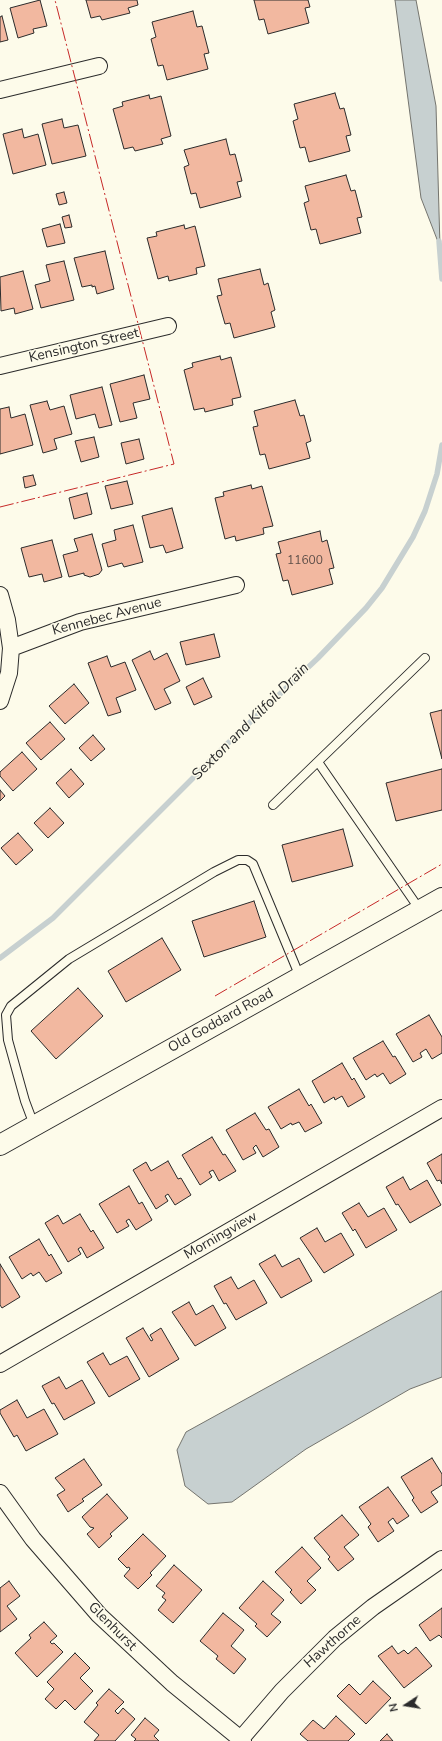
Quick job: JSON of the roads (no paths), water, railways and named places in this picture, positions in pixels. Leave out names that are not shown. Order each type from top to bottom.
[{"type":"street","points":[[0,90],[99,66]]},
{"type":"street","name":"Kensington Street","points":[[0,366],[168,326]]},
{"type":"street","name":"Kennebec Avenue","points":[[12,648],[80,622],[236,585]]},
{"type":"street","points":[[0,596],[7,620],[12,648],[10,673],[0,701]]},
{"type":"street","name":"Old Goddard Road","points":[[0,1145],[442,898]]},
{"type":"street","name":"Morningview","points":[[0,1364],[442,1108]]},
{"type":"street","name":"Glenhurst","points":[[0,1493],[33,1539],[99,1615],[167,1679],[241,1740]]},
{"type":"street","name":"Hawthorne","points":[[241,1740],[282,1691],[335,1638],[373,1607],[442,1559]]},
{"type":"lane","points":[[273,806],[425,658]]},
{"type":"lane","points":[[318,762],[420,910]]},
{"type":"lane","points":[[34,1125],[25,1101],[8,1040],[6,1020],[12,1006],[69,959],[214,872],[238,860],[248,860],[253,864],[300,978]]},
{"type":"waterway","name":"Sexton and Kilfoil Drain","points":[[439,241],[442,279]]},
{"type":"waterway","name":"Sexton and Kilfoil Drain","points":[[0,958],[53,918],[226,745],[318,658],[366,608],[382,588],[413,537],[425,511],[437,474],[442,445]]}]
